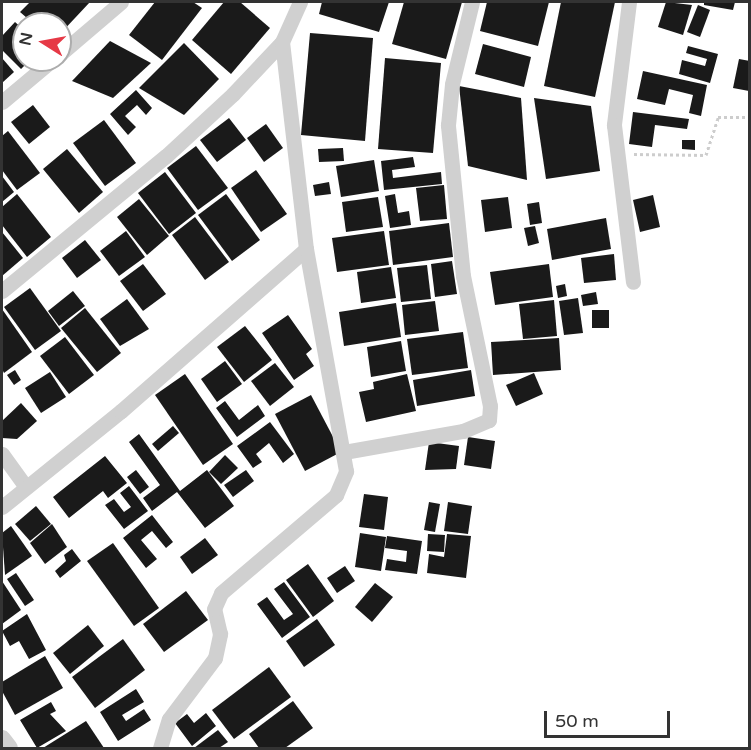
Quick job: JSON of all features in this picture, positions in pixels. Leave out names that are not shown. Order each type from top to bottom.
[{"type":"street","points":[[72,44],[121,2]]},
{"type":"street","points":[[2,291],[166,156],[233,94],[282,42],[300,2]]},
{"type":"street","points":[[344,452],[463,430],[489,420],[490,406],[463,276],[448,125],[452,84],[472,2]]},
{"type":"street","points":[[629,2],[619,68],[616,135],[633,282]]},
{"type":"street","points":[[160,748],[169,719],[215,658],[220,634],[214,609],[221,593],[336,495],[346,471],[306,249],[282,42]]},
{"type":"street","points":[[2,102],[38,72]]},
{"type":"street","points":[[2,507],[25,486],[121,411],[306,249]]},
{"type":"street","points":[[2,454],[25,486]]},
{"type":"street","points":[[2,739],[9,748]]},
{"type":"path","points":[[616,135],[635,155],[706,155],[718,117],[750,117]]},
{"type":"building","points":[[30,2],[90,2],[72,21],[72,12],[20,12]]},
{"type":"building","points":[[155,2],[193,2],[202,8],[162,60],[129,35]]},
{"type":"building","points":[[224,2],[240,2],[270,28],[231,74],[192,40]]},
{"type":"building","points":[[322,2],[389,2],[379,32],[319,14]]},
{"type":"building","points":[[404,2],[462,2],[446,59],[392,44]]},
{"type":"building","points":[[487,2],[549,2],[538,46],[480,31]]},
{"type":"building","points":[[561,2],[615,2],[595,97],[544,86]]},
{"type":"building","points":[[666,2],[692,5],[683,35],[658,27]]},
{"type":"building","points":[[704,2],[735,2],[733,10],[704,5]]},
{"type":"building","points":[[698,5],[710,10],[700,37],[687,32]]},
{"type":"building","points":[[12,25],[12,60],[2,50],[2,36]]},
{"type":"building","points":[[310,33],[373,38],[365,141],[301,135]]},
{"type":"building","points":[[110,41],[151,63],[113,98],[72,81]]},
{"type":"building","points":[[184,43],[219,79],[184,115],[139,88]]},
{"type":"building","points":[[483,44],[531,57],[524,87],[475,74]]},
{"type":"building","points":[[688,46],[718,54],[710,83],[679,74],[682,60],[705,66],[707,59],[686,53]]},
{"type":"building","points":[[2,58],[14,72],[2,83]]},
{"type":"building","points":[[385,58],[441,63],[433,153],[378,149]]},
{"type":"building","points":[[739,59],[750,61],[749,91],[733,88]]},
{"type":"building","points":[[643,71],[707,85],[701,116],[689,113],[693,95],[669,89],[665,105],[637,99]]},
{"type":"building","points":[[459,86],[521,98],[527,180],[468,166]]},
{"type":"building","points":[[136,90],[152,108],[146,115],[137,105],[125,116],[136,127],[128,135],[110,114]]},
{"type":"building","points":[[534,98],[591,106],[600,171],[546,179]]},
{"type":"building","points":[[33,105],[50,127],[29,144],[11,122]]},
{"type":"building","points":[[633,112],[689,119],[687,129],[655,125],[652,147],[629,144]]},
{"type":"building","points":[[229,118],[246,140],[217,162],[200,140]]},
{"type":"building","points":[[104,120],[136,163],[105,186],[73,143]]},
{"type":"building","points":[[266,124],[283,148],[264,162],[247,138]]},
{"type":"building","points":[[8,131],[40,173],[17,190],[2,170],[2,136]]},
{"type":"building","points":[[682,140],[695,140],[695,150],[682,149]]},
{"type":"building","points":[[196,146],[228,188],[198,210],[167,168]]},
{"type":"building","points":[[343,148],[344,161],[319,162],[318,149]]},
{"type":"building","points":[[67,149],[103,192],[79,213],[43,169]]},
{"type":"building","points":[[413,157],[415,167],[392,170],[393,178],[441,172],[442,184],[384,190],[381,161]]},
{"type":"building","points":[[374,160],[379,191],[341,197],[336,166]]},
{"type":"building","points":[[256,170],[287,214],[261,232],[231,188]]},
{"type":"building","points":[[165,172],[196,213],[169,234],[138,193]]},
{"type":"building","points":[[2,176],[14,192],[2,202]]},
{"type":"building","points":[[329,182],[331,194],[315,196],[313,185]]},
{"type":"building","points":[[444,185],[447,219],[420,221],[416,188]]},
{"type":"building","points":[[17,194],[51,237],[27,257],[2,225],[2,207]]},
{"type":"building","points":[[226,194],[260,240],[232,261],[198,215]]},
{"type":"building","points":[[395,194],[398,213],[409,211],[411,225],[390,228],[385,196]]},
{"type":"building","points":[[653,195],[660,227],[640,232],[633,200]]},
{"type":"building","points":[[378,197],[383,227],[346,232],[342,202]]},
{"type":"building","points":[[508,197],[512,228],[485,232],[481,200]]},
{"type":"building","points":[[139,199],[169,236],[147,255],[117,217]]},
{"type":"building","points":[[539,202],[542,223],[530,225],[527,204]]},
{"type":"building","points":[[195,217],[229,262],[205,280],[172,235]]},
{"type":"building","points":[[606,218],[611,249],[552,260],[547,229]]},
{"type":"building","points":[[449,223],[453,257],[393,265],[389,231]]},
{"type":"building","points":[[535,226],[539,243],[528,246],[524,228]]},
{"type":"building","points":[[126,231],[145,257],[119,276],[100,251]]},
{"type":"building","points":[[384,231],[389,265],[337,272],[332,238]]},
{"type":"building","points":[[2,232],[23,258],[2,276]]},
{"type":"building","points":[[85,240],[101,260],[77,278],[62,258]]},
{"type":"building","points":[[614,254],[616,280],[584,283],[581,258]]},
{"type":"building","points":[[452,261],[457,294],[435,297],[431,264]]},
{"type":"building","points":[[143,264],[166,294],[143,311],[120,281]]},
{"type":"building","points":[[549,264],[553,297],[495,305],[490,272]]},
{"type":"building","points":[[427,265],[431,299],[401,302],[397,268]]},
{"type":"building","points":[[391,267],[396,298],[361,303],[357,272]]},
{"type":"building","points":[[565,284],[567,296],[558,298],[556,286]]},
{"type":"building","points":[[30,288],[61,331],[35,350],[4,307]]},
{"type":"building","points":[[73,291],[85,306],[59,326],[48,311]]},
{"type":"building","points":[[596,292],[598,304],[583,306],[581,295]]},
{"type":"building","points":[[578,298],[583,333],[564,335],[559,301]]},
{"type":"building","points":[[127,299],[149,329],[120,346],[100,319]]},
{"type":"building","points":[[554,300],[557,336],[523,339],[519,304]]},
{"type":"building","points":[[435,301],[439,331],[405,335],[402,305]]},
{"type":"building","points":[[396,303],[401,337],[344,346],[339,312]]},
{"type":"building","points":[[85,308],[121,353],[97,372],[61,328]]},
{"type":"building","points":[[2,309],[32,352],[4,373],[2,369]]},
{"type":"building","points":[[592,310],[609,310],[609,328],[592,328]]},
{"type":"building","points":[[288,315],[312,349],[306,354],[314,366],[294,380],[262,333]]},
{"type":"building","points":[[245,326],[272,360],[244,382],[217,347]]},
{"type":"building","points":[[463,332],[468,368],[412,375],[407,339]]},
{"type":"building","points":[[65,337],[94,375],[69,394],[40,356]]},
{"type":"building","points":[[559,338],[561,370],[493,375],[491,342]]},
{"type":"building","points":[[401,341],[406,371],[371,377],[367,347]]},
{"type":"building","points":[[225,361],[242,384],[217,402],[201,379]]},
{"type":"building","points":[[275,363],[294,387],[270,406],[251,381]]},
{"type":"building","points":[[15,370],[21,380],[14,385],[7,375]]},
{"type":"building","points":[[471,370],[475,396],[417,406],[413,380]]},
{"type":"building","points":[[50,372],[66,397],[41,413],[25,388]]},
{"type":"building","points":[[534,373],[543,394],[516,406],[506,385]]},
{"type":"building","points":[[185,374],[233,444],[203,465],[155,395]]},
{"type":"building","points":[[407,374],[416,411],[366,422],[359,392],[374,389],[373,382]]},
{"type":"building","points":[[311,395],[341,452],[305,471],[275,414]]},
{"type":"building","points":[[225,401],[239,420],[258,405],[265,416],[237,437],[216,408]]},
{"type":"building","points":[[21,403],[37,421],[17,439],[2,438],[2,421]]},
{"type":"building","points":[[270,422],[294,454],[283,463],[269,443],[256,454],[262,462],[253,468],[237,446]]},
{"type":"building","points":[[173,426],[179,433],[158,451],[152,444]]},
{"type":"building","points":[[139,434],[180,491],[207,470],[234,506],[205,528],[177,492],[152,511],[143,498],[160,485],[129,442]]},
{"type":"building","points":[[468,437],[495,441],[491,469],[464,465]]},
{"type":"building","points":[[429,442],[459,446],[456,469],[425,470]]},
{"type":"building","points":[[225,455],[238,468],[221,484],[209,472]]},
{"type":"building","points":[[105,456],[127,483],[108,498],[103,491],[69,518],[53,497]]},
{"type":"building","points":[[136,470],[149,487],[140,494],[127,477]]},
{"type":"building","points":[[246,470],[254,481],[233,497],[224,485]]},
{"type":"building","points":[[129,486],[148,511],[124,529],[105,505],[114,499],[124,512],[131,507],[120,493]]},
{"type":"building","points":[[364,494],[388,497],[384,530],[359,527]]},
{"type":"building","points":[[429,502],[440,504],[435,532],[424,530]]},
{"type":"building","points":[[448,502],[472,506],[468,534],[444,531]]},
{"type":"building","points":[[36,506],[51,524],[30,541],[15,524]]},
{"type":"building","points":[[152,515],[173,542],[166,548],[152,531],[141,540],[157,559],[146,568],[123,538]]},
{"type":"building","points":[[52,524],[67,547],[45,564],[30,543]]},
{"type":"building","points":[[11,526],[32,556],[5,575],[2,533]]},
{"type":"building","points":[[360,533],[386,537],[381,571],[355,567]]},
{"type":"building","points":[[428,534],[445,535],[444,552],[427,551]]},
{"type":"building","points":[[447,534],[471,536],[466,578],[427,573],[429,554],[444,557]]},
{"type":"building","points":[[387,536],[422,541],[417,574],[385,570],[387,559],[406,562],[407,551],[385,548]]},
{"type":"building","points":[[205,538],[218,555],[192,574],[180,557]]},
{"type":"building","points":[[113,543],[159,608],[134,626],[87,561]]},
{"type":"building","points":[[72,549],[81,561],[60,578],[55,571],[66,561],[64,555]]},
{"type":"building","points":[[308,564],[334,601],[313,617],[286,580]]},
{"type":"building","points":[[345,566],[355,581],[337,593],[327,578]]},
{"type":"building","points":[[16,573],[34,600],[25,606],[7,579]]},
{"type":"building","points":[[2,581],[21,610],[2,624]]},
{"type":"building","points":[[284,582],[310,617],[282,638],[257,604],[267,597],[284,620],[293,614],[274,589]]},
{"type":"building","points":[[375,583],[393,597],[372,622],[355,607]]},
{"type":"building","points":[[186,591],[208,620],[164,652],[143,624]]},
{"type":"building","points":[[27,614],[46,650],[29,659],[19,641],[10,646],[2,631]]},
{"type":"building","points":[[317,619],[335,645],[304,667],[286,641]]},
{"type":"building","points":[[88,625],[104,646],[70,674],[53,653]]},
{"type":"building","points":[[123,639],[145,670],[95,708],[72,677]]},
{"type":"building","points":[[45,656],[63,688],[15,715],[2,691],[2,682]]},
{"type":"building","points":[[269,667],[291,697],[234,739],[212,710]]},
{"type":"building","points":[[136,689],[144,702],[122,715],[126,721],[144,709],[151,720],[118,741],[100,712]]},
{"type":"building","points":[[293,701],[313,728],[285,748],[259,748],[249,734]]},
{"type":"building","points":[[51,702],[56,711],[50,714],[66,731],[37,748],[20,720]]},
{"type":"building","points":[[206,713],[216,726],[192,746],[175,723],[187,714],[194,723]]},
{"type":"building","points":[[86,721],[104,748],[43,748]]},
{"type":"building","points":[[218,730],[228,742],[219,748],[194,748]]}]
